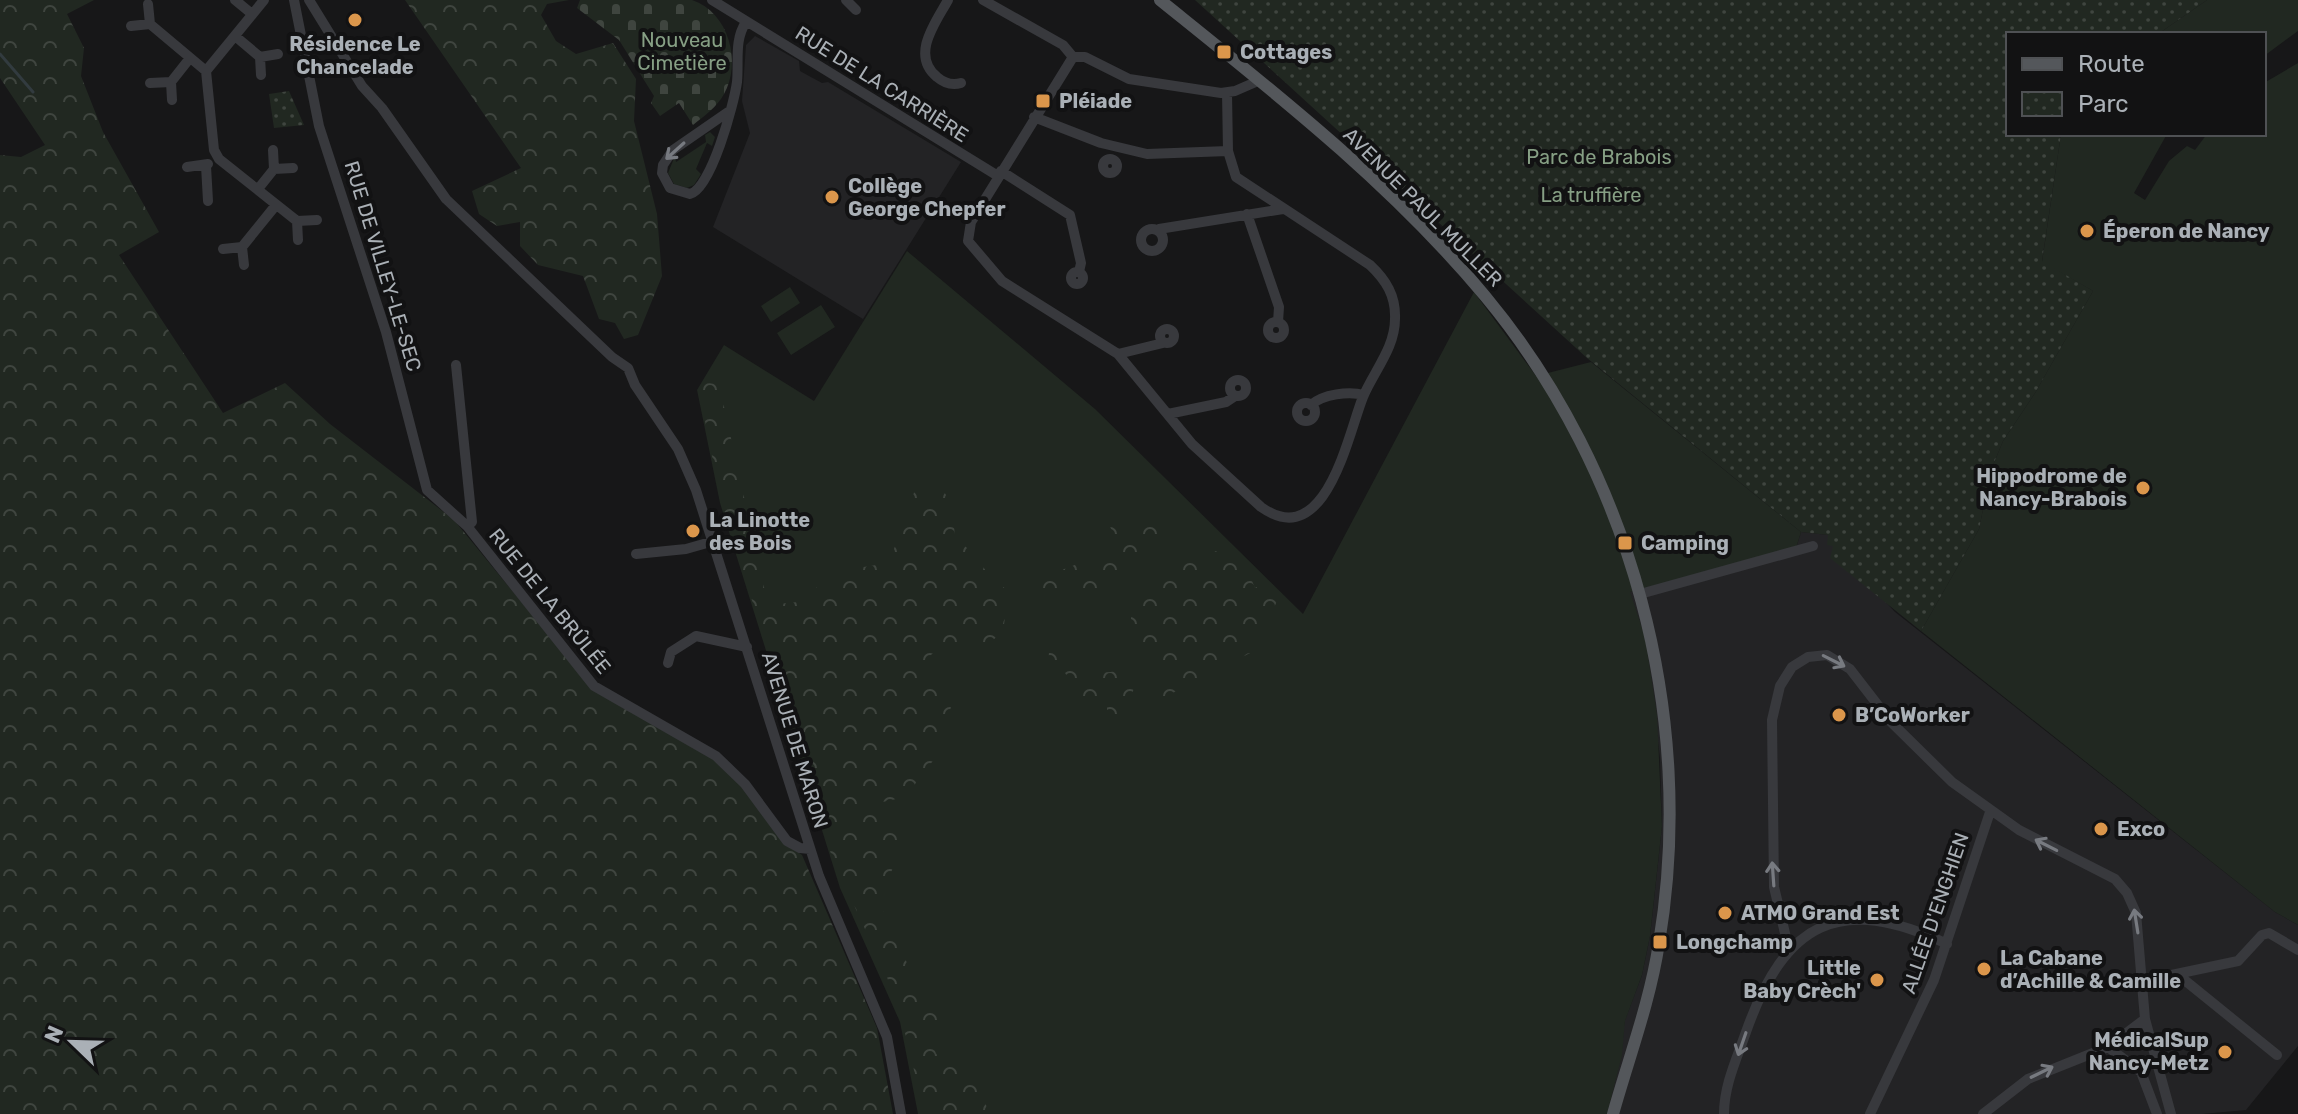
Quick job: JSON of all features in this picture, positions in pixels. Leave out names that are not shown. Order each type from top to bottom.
[{"type":"main road","name":"AVENUE PAUL MULLER","points":[[1160,0],[1391,198],[1448,255],[1508,325],[1554,391],[1585,449],[1615,517],[1640,594],[1658,674],[1667,752],[1668,835],[1662,910],[1613,1114]]},
{"type":"street","points":[[235,0],[252,14]]},
{"type":"street","points":[[206,71],[264,0]]},
{"type":"street","name":"RUE DE VILLEY-LE-SEC","points":[[294,0],[319,126],[386,332],[424,484],[467,526]]},
{"type":"street","name":"AVENUE DE MARON","points":[[309,0],[362,86],[379,104],[446,199],[617,361],[616,366],[635,385],[678,449],[714,541],[810,849],[841,932],[879,1015],[893,1063],[901,1114]]},
{"type":"street","name":"RUE DE LA CARRIÈRE","points":[[712,0],[1070,215],[1081,263],[1079,272]]},
{"type":"street","points":[[846,0],[856,10]]},
{"type":"street","points":[[948,0],[927,39],[925,55],[935,75],[951,84],[961,83]]},
{"type":"street","points":[[983,0],[1063,45],[1073,57]]},
{"type":"street","points":[[148,4],[150,24],[206,71],[216,155],[297,221],[317,220]]},
{"type":"street","points":[[728,112],[667,156],[662,173],[670,188],[690,194],[702,187],[725,131],[736,85],[740,35],[746,22]]},
{"type":"street","points":[[131,26],[150,24]]},
{"type":"street","points":[[235,36],[260,57],[261,75]]},
{"type":"street","points":[[260,57],[278,54]]},
{"type":"street","points":[[1073,57],[1085,57],[1129,79],[1227,93],[1258,81]]},
{"type":"street","points":[[1073,57],[971,222],[967,236],[971,246],[1002,281],[1118,354],[1192,444],[1261,507],[1274,515],[1292,516],[1312,506],[1331,485],[1341,466],[1364,395],[1394,333],[1392,293],[1382,277],[1364,260],[1236,177],[1228,151],[1227,93]]},
{"type":"street","points":[[172,100],[171,82],[190,58]]},
{"type":"street","points":[[150,83],[171,82]]},
{"type":"street","points":[[1034,117],[1109,146],[1156,155],[1228,151]]},
{"type":"street","points":[[1109,146],[1109,160]]},
{"type":"street","points":[[258,189],[274,169],[273,150]]},
{"type":"street","points":[[187,167],[206,166],[216,155]]},
{"type":"street","points":[[206,166],[208,201]]},
{"type":"street","points":[[274,169],[293,168]]},
{"type":"street","points":[[223,249],[242,247],[276,205]]},
{"type":"street","points":[[1159,229],[1283,209]]},
{"type":"street","points":[[1242,215],[1279,307],[1278,322]]},
{"type":"street","points":[[297,221],[298,240]]},
{"type":"street","points":[[242,247],[244,265]]},
{"type":"street","points":[[1118,354],[1163,343]]},
{"type":"street","name":"RUE DE LA BRÛLÉE","points":[[456,365],[472,522],[467,526],[594,686],[716,756],[745,784],[787,841],[810,849]]},
{"type":"street","points":[[1311,405],[1316,400],[1352,392],[1364,395]]},
{"type":"street","points":[[1168,414],[1226,402],[1235,396]]},
{"type":"street","points":[[636,554],[686,549],[714,541]]},
{"type":"street","points":[[1640,594],[1813,546]]},
{"type":"street","points":[[668,663],[671,652],[696,636],[747,647]]},
{"type":"street","points":[[1789,950],[1774,887],[1772,720],[1783,678],[1803,658],[1827,655],[1843,664],[1920,753],[1990,812],[2042,843],[2105,873],[2120,885],[2136,913],[2145,1019],[2171,1114]]},
{"type":"street","name":"ALLÉE D'ENGHIEN","points":[[1873,1113],[1931,989],[1990,812]]},
{"type":"street","points":[[1724,1114],[1727,1085],[1759,995],[1769,975],[1789,950],[1820,928],[1869,919],[1902,924],[1947,944]]},
{"type":"street","points":[[2143,981],[2238,961],[2265,934],[2275,934],[2298,950]]},
{"type":"street","points":[[2177,974],[2277,1055]]},
{"type":"street","points":[[1983,1114],[2040,1072],[2108,1047],[2145,1019]]},
{"type":"street","points":[[2108,1047],[2141,1072],[2157,1114]]},
{"type":"shaded area","name":"Collège George Chepfer","points":[[755,36],[799,61],[800,71],[822,83],[828,82],[961,162],[863,319],[713,227],[750,133],[742,101],[746,45]]},
{"type":"shaded area","points":[[1801,532],[1828,535],[1833,546],[1895,612],[2275,912],[2298,925],[2298,1046],[2246,1110],[2202,1114],[1607,1114],[1625,1020],[1642,975],[1650,936],[1662,826],[1660,758],[1645,638],[1629,592],[1796,548]]},
{"type":"green space","points":[[0,0],[94,0],[67,14],[84,48],[81,76],[103,132],[159,232],[119,255],[223,413],[285,383],[330,424],[454,520],[591,687],[713,758],[737,778],[789,846],[802,855],[877,1028],[893,1114],[0,1114],[0,155],[21,157],[45,145],[0,78]]},
{"type":"green space","points":[[405,0],[569,0],[547,4],[541,15],[556,41],[576,54],[613,43],[636,79],[634,121],[657,214],[662,276],[638,335],[624,339],[615,323],[599,319],[583,276],[538,265],[520,246],[520,222],[497,226],[479,214],[472,191],[521,168]]},
{"type":"green space","name":"Nouveau Cimetière","points":[[580,0],[692,0],[705,6],[723,27],[732,54],[729,82],[721,99],[693,125],[679,103],[660,116],[651,103],[654,96],[619,40],[577,8]]},
{"type":"green space","name":"Parc de Brabois","points":[[1195,0],[2207,0],[2161,32],[2006,32],[2006,136],[2061,136],[2042,261],[2093,291],[2035,393],[2003,441],[1991,470],[1979,529],[1921,631],[1830,558],[1833,546],[1827,545],[1828,535],[1801,532],[1587,358]]},
{"type":"green space","points":[[2207,0],[2298,0],[2298,31],[2266,55],[2266,32],[2161,32]]},
{"type":"green space","name":"Hippodrome de Nancy-Brabois","points":[[2298,63],[2298,925],[2275,912],[1921,631],[1979,529],[1991,470],[2003,441],[2035,393],[2093,291],[2042,262],[2061,136],[2166,136],[2134,193],[2145,200],[2169,161],[2187,146],[2195,150],[2206,136],[2266,136],[2266,82]]},
{"type":"green space","points":[[289,91],[304,125],[274,128],[269,94]]},
{"type":"green space","points":[[710,132],[715,137],[712,146],[707,143],[696,169],[701,174],[694,185],[687,188],[674,184],[668,173],[675,156],[676,162],[706,142],[705,135]]},
{"type":"green space","points":[[907,251],[1095,409],[1303,614],[1474,292],[1536,376],[1591,362],[1801,532],[1796,548],[1630,592],[1645,637],[1657,715],[1662,826],[1650,936],[1642,975],[1625,1021],[1622,1055],[1607,1114],[918,1114],[900,1022],[840,888],[720,503],[697,390],[724,345],[814,401]]},
{"type":"green space","points":[[790,287],[800,303],[771,322],[761,306]]},
{"type":"green space","points":[[821,305],[835,327],[791,355],[777,333]]},
{"type":"green space","points":[[706,383],[719,384],[768,605],[798,602],[838,571],[889,563],[916,487],[940,485],[952,505],[955,537],[1009,591],[1003,631],[981,651],[944,643],[919,666],[926,686],[951,694],[953,699],[939,753],[905,797],[874,804],[892,822],[898,841],[895,862],[876,898],[901,946],[920,1001],[933,999],[935,1004],[937,1021],[931,1034],[936,1054],[948,1048],[958,1054],[982,1086],[988,1114],[922,1113],[910,1049],[887,977],[832,857],[721,501],[699,391]]},
{"type":"green space","points":[[1149,517],[1168,532],[1148,560],[1115,587],[1039,596],[1032,582],[1046,568],[1059,571],[1080,563],[1108,563],[1118,547],[1108,521]]},
{"type":"green space","points":[[1214,551],[1234,559],[1255,588],[1262,584],[1278,599],[1254,651],[1159,700],[1154,693],[1174,682],[1182,667],[1141,654],[1141,647],[1131,631],[1131,612],[1140,605],[1141,584],[1169,564],[1204,558]]},
{"type":"green space","points":[[1055,646],[1074,652],[1082,662],[1097,671],[1115,671],[1118,663],[1127,668],[1136,682],[1131,697],[1136,697],[1140,710],[1107,722],[1107,707],[1086,701],[1064,671],[1048,666],[1049,652]]},
{"type":"waterway","points":[[0,54],[33,92]]},
{"type":"place","name":"Résidence Le Chancelade","points":[[355,20]]},
{"type":"place","name":"Cottages","points":[[1224,52]]},
{"type":"place","name":"Pléiade","points":[[1043,101]]},
{"type":"place","name":"Collège George Chepfer","points":[[832,197]]},
{"type":"place","name":"Éperon de Nancy","points":[[2087,231]]},
{"type":"place","name":"Hippodrome de Nancy-Brabois","points":[[2143,488]]},
{"type":"place","name":"La Linotte des Bois","points":[[693,531]]},
{"type":"place","name":"Camping","points":[[1625,543]]},
{"type":"place","name":"B’CoWorker","points":[[1839,715]]},
{"type":"place","name":"Exco","points":[[2101,829]]},
{"type":"place","name":"ATMO Grand Est","points":[[1725,913]]},
{"type":"place","name":"Longchamp","points":[[1660,942]]},
{"type":"place","name":"La Cabane d’Achille & Camille","points":[[1984,969]]},
{"type":"place","name":"Little Baby Crèch'","points":[[1877,980]]},
{"type":"place","name":"MédicalSup Nancy-Metz","points":[[2225,1052]]},
{"type":"park label","name":"La truffière","points":[[1591,195]]}]
